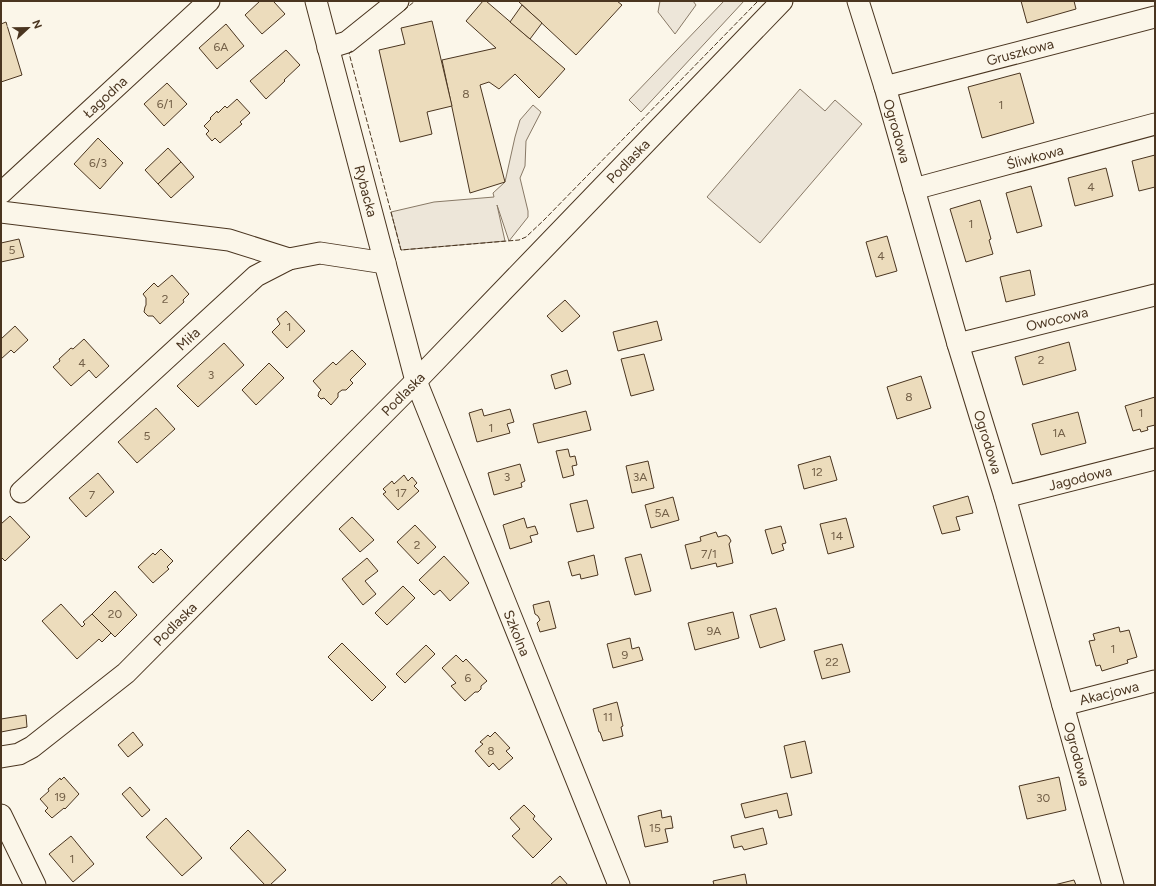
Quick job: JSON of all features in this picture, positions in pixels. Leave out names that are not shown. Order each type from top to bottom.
[{"type":"street","name":"Łagodna","points":[[1,193],[209,1]]},
{"type":"street","name":"Rybacka","points":[[316,1],[416,381]]},
{"type":"street","points":[[328,48],[347,42],[398,1]]},
{"type":"street","name":"Podlaska","points":[[1,758],[19,754],[32,747],[126,673],[416,381],[782,1]]},
{"type":"street","name":"Ogrodowa","points":[[858,1],[885,87],[958,344],[1005,497],[1113,885]]},
{"type":"street","name":"Gruszkowa","points":[[885,87],[1155,17]]},
{"type":"street","name":"Śliwkowa","points":[[914,189],[1155,124]]},
{"type":"street","points":[[1,212],[229,240],[289,259]]},
{"type":"street","name":"Miła","points":[[21,492],[256,276],[289,259],[320,253],[385,263]]},
{"type":"street","name":"Owocowa","points":[[958,344],[1155,295]]},
{"type":"street","name":"Szkolna","points":[[416,381],[619,885]]},
{"type":"street","name":"Jagodowa","points":[[1005,497],[1155,459]]},
{"type":"street","name":"Akacjowa","points":[[1063,705],[1155,681]]},
{"type":"street","points":[[1,814],[35,885]]},
{"type":"shaded area","points":[[660,1],[693,1],[696,5],[675,34],[658,12]]},
{"type":"shaded area","points":[[724,1],[744,1],[641,112],[629,100]]},
{"type":"shaded area","points":[[800,89],[825,111],[835,100],[862,124],[760,243],[707,197]]},
{"type":"shaded area","points":[[533,105],[541,112],[526,141],[525,166],[520,178],[528,211],[528,217],[509,241],[497,205],[505,241],[401,250],[391,212],[434,202],[494,197],[493,193],[505,182],[520,120]]},
{"type":"building","points":[[260,1],[275,1],[274,2],[285,14],[262,34],[245,15]]},
{"type":"building","points":[[483,1],[486,1],[565,69],[539,98],[515,74],[499,89],[489,82],[480,85],[505,182],[470,193],[442,60],[496,48],[466,21]]},
{"type":"building","points":[[518,1],[617,1],[622,5],[576,55]]},
{"type":"building","points":[[1021,1],[1074,1],[1076,9],[1027,23]]},
{"type":"building","points":[[522,5],[542,23],[530,39],[510,22]]},
{"type":"building","points":[[432,21],[452,106],[427,112],[432,134],[400,142],[379,50],[405,44],[401,28]]},
{"type":"building","points":[[6,22],[22,75],[1,82],[1,24]]},
{"type":"building","points":[[226,24],[244,46],[217,69],[199,48]]},
{"type":"building","points":[[286,50],[300,65],[266,99],[250,81]]},
{"type":"building","points":[[1020,73],[1034,123],[982,138],[968,87]]},
{"type":"building","points":[[167,83],[187,104],[164,126],[144,104]]},
{"type":"building","points":[[237,99],[250,113],[240,122],[242,124],[220,143],[215,138],[212,141],[206,134],[209,131],[204,126],[217,111],[218,113],[225,106],[227,108]]},
{"type":"building","points":[[98,138],[123,163],[100,189],[74,164]]},
{"type":"building","points":[[168,148],[181,162],[158,184],[145,170]]},
{"type":"building","points":[[1155,155],[1155,187],[1139,191],[1132,161]]},
{"type":"building","points":[[181,162],[194,177],[171,198],[158,184]]},
{"type":"building","points":[[1106,168],[1113,196],[1075,206],[1068,178]]},
{"type":"building","points":[[1031,186],[1042,226],[1017,233],[1006,193]]},
{"type":"building","points":[[980,200],[991,239],[989,240],[993,254],[966,262],[950,209]]},
{"type":"building","points":[[887,236],[897,271],[876,277],[866,242]]},
{"type":"building","points":[[19,239],[24,257],[1,262],[1,243]]},
{"type":"building","points":[[1030,270],[1035,295],[1006,302],[1000,277]]},
{"type":"building","points":[[172,275],[189,294],[183,300],[184,302],[160,324],[153,316],[148,316],[144,312],[146,298],[143,294],[154,283],[158,287]]},
{"type":"building","points":[[565,300],[580,316],[562,332],[547,316]]},
{"type":"building","points":[[286,311],[305,331],[287,348],[272,332],[280,324],[277,319]]},
{"type":"building","points":[[657,321],[662,340],[618,351],[613,332]]},
{"type":"building","points":[[15,326],[28,340],[14,353],[11,350],[1,359],[1,339]]},
{"type":"building","points":[[84,339],[109,366],[96,378],[89,370],[71,386],[53,367],[71,348],[73,349]]},
{"type":"building","points":[[1069,342],[1076,370],[1023,385],[1015,357]]},
{"type":"building","points":[[224,343],[244,365],[198,407],[177,386]]},
{"type":"building","points":[[352,350],[366,364],[350,380],[353,383],[346,390],[342,390],[338,393],[338,397],[331,405],[324,398],[321,399],[318,396],[321,390],[313,381],[333,362],[336,365]]},
{"type":"building","points":[[644,354],[654,390],[631,396],[621,359]]},
{"type":"building","points":[[269,363],[284,378],[256,405],[242,390]]},
{"type":"building","points":[[567,370],[571,384],[555,389],[551,375]]},
{"type":"building","points":[[921,376],[931,408],[897,419],[887,387]]},
{"type":"building","points":[[1155,397],[1155,425],[1147,427],[1148,430],[1141,432],[1140,429],[1133,431],[1125,406]]},
{"type":"building","points":[[156,408],[175,429],[137,463],[118,442]]},
{"type":"building","points":[[482,409],[484,416],[510,409],[514,422],[507,424],[510,433],[477,442],[469,413]]},
{"type":"building","points":[[586,411],[591,430],[538,443],[533,424]]},
{"type":"building","points":[[1078,412],[1086,443],[1041,455],[1032,424]]},
{"type":"building","points":[[568,449],[570,457],[575,456],[577,465],[572,466],[574,475],[563,478],[556,451]]},
{"type":"building","points":[[830,456],[837,480],[804,489],[798,465]]},
{"type":"building","points":[[648,461],[654,488],[632,493],[626,466]]},
{"type":"building","points":[[520,464],[525,481],[521,483],[522,487],[494,495],[488,473]]},
{"type":"building","points":[[98,473],[114,492],[86,517],[69,498]]},
{"type":"building","points":[[404,475],[408,481],[412,477],[417,483],[414,486],[419,491],[398,510],[383,494],[386,492],[383,489],[392,481],[394,484]]},
{"type":"building","points":[[968,496],[973,513],[956,517],[960,530],[942,534],[933,506]]},
{"type":"building","points":[[673,497],[679,520],[651,528],[645,505]]},
{"type":"building","points":[[587,500],[594,528],[577,532],[570,504]]},
{"type":"building","points":[[10,516],[30,537],[5,561],[1,557],[1,524]]},
{"type":"building","points":[[352,517],[374,540],[360,552],[339,529]]},
{"type":"building","points":[[524,518],[527,528],[535,526],[538,534],[530,536],[532,542],[510,549],[503,525]]},
{"type":"building","points":[[846,518],[854,547],[828,554],[820,524]]},
{"type":"building","points":[[415,525],[436,547],[418,564],[397,542]]},
{"type":"building","points":[[781,526],[786,543],[782,544],[784,550],[772,554],[765,530]]},
{"type":"building","points":[[716,532],[718,537],[726,535],[729,537],[731,541],[729,544],[733,563],[717,567],[716,563],[691,569],[685,545],[701,541],[700,537]]},
{"type":"building","points":[[161,549],[173,561],[167,567],[169,569],[153,583],[138,567],[153,553],[155,555]]},
{"type":"building","points":[[641,554],[651,591],[635,595],[625,558]]},
{"type":"building","points":[[594,555],[598,575],[581,579],[580,574],[572,576],[568,562]]},
{"type":"building","points":[[444,556],[469,583],[450,601],[440,590],[434,595],[419,580]]},
{"type":"building","points":[[367,558],[378,571],[365,581],[376,594],[363,605],[342,579]]},
{"type":"building","points":[[403,586],[415,598],[387,625],[375,613]]},
{"type":"building","points":[[115,591],[137,615],[115,637],[92,614]]},
{"type":"building","points":[[549,601],[556,628],[540,632],[537,623],[540,620],[535,614],[533,605]]},
{"type":"building","points":[[61,604],[82,627],[85,624],[83,622],[92,614],[111,633],[102,642],[99,639],[77,659],[42,621]]},
{"type":"building","points":[[776,608],[785,640],[760,648],[750,615]]},
{"type":"building","points":[[733,612],[739,638],[695,650],[688,623]]},
{"type":"building","points":[[1119,627],[1120,632],[1129,630],[1137,657],[1127,660],[1128,663],[1102,671],[1100,665],[1096,666],[1089,641],[1095,640],[1093,634]]},
{"type":"building","points":[[630,638],[632,649],[639,647],[643,660],[613,668],[607,644]]},
{"type":"building","points":[[342,643],[386,687],[372,701],[328,657]]},
{"type":"building","points":[[842,644],[850,672],[822,679],[814,651]]},
{"type":"building","points":[[426,645],[435,654],[405,683],[396,674]]},
{"type":"building","points":[[456,655],[463,662],[466,659],[487,681],[481,686],[481,689],[478,692],[475,692],[465,701],[451,686],[456,683],[442,668]]},
{"type":"building","points":[[617,702],[623,726],[621,727],[623,736],[603,741],[593,709]]},
{"type":"building","points":[[26,715],[27,727],[1,732],[1,719]]},
{"type":"building","points":[[133,732],[143,745],[128,757],[118,745]]},
{"type":"building","points":[[495,732],[510,748],[506,751],[513,758],[499,770],[493,763],[489,767],[475,751],[483,744],[480,742],[488,735],[490,737]]},
{"type":"building","points":[[805,741],[812,773],[791,778],[784,746]]},
{"type":"building","points":[[64,777],[79,794],[65,809],[64,808],[52,818],[45,811],[48,808],[40,799],[60,778],[61,780]]},
{"type":"building","points":[[1059,777],[1066,810],[1027,819],[1019,786]]},
{"type":"building","points":[[130,787],[150,810],[142,817],[122,794]]},
{"type":"building","points":[[787,793],[792,815],[779,818],[777,810],[745,818],[741,804]]},
{"type":"building","points":[[524,805],[535,816],[533,819],[552,839],[533,858],[512,836],[520,829],[510,818]]},
{"type":"building","points":[[661,810],[662,818],[671,816],[673,828],[665,829],[668,842],[645,847],[638,816]]},
{"type":"building","points":[[166,818],[202,858],[182,876],[146,837]]},
{"type":"building","points":[[763,828],[767,844],[744,850],[742,846],[734,848],[731,836]]},
{"type":"building","points":[[248,830],[286,870],[270,885],[265,885],[230,848]]},
{"type":"building","points":[[71,836],[94,864],[73,882],[49,854]]},
{"type":"building","points":[[745,874],[747,885],[714,885],[713,881]]},
{"type":"building","points":[[560,876],[568,885],[550,885]]},
{"type":"building","points":[[1074,880],[1076,885],[1054,885]]},
{"type":"fence","points":[[404,10],[415,1]]},
{"type":"fence","points":[[352,51],[349,53],[401,250],[519,240],[526,237],[544,220],[758,1]]}]
